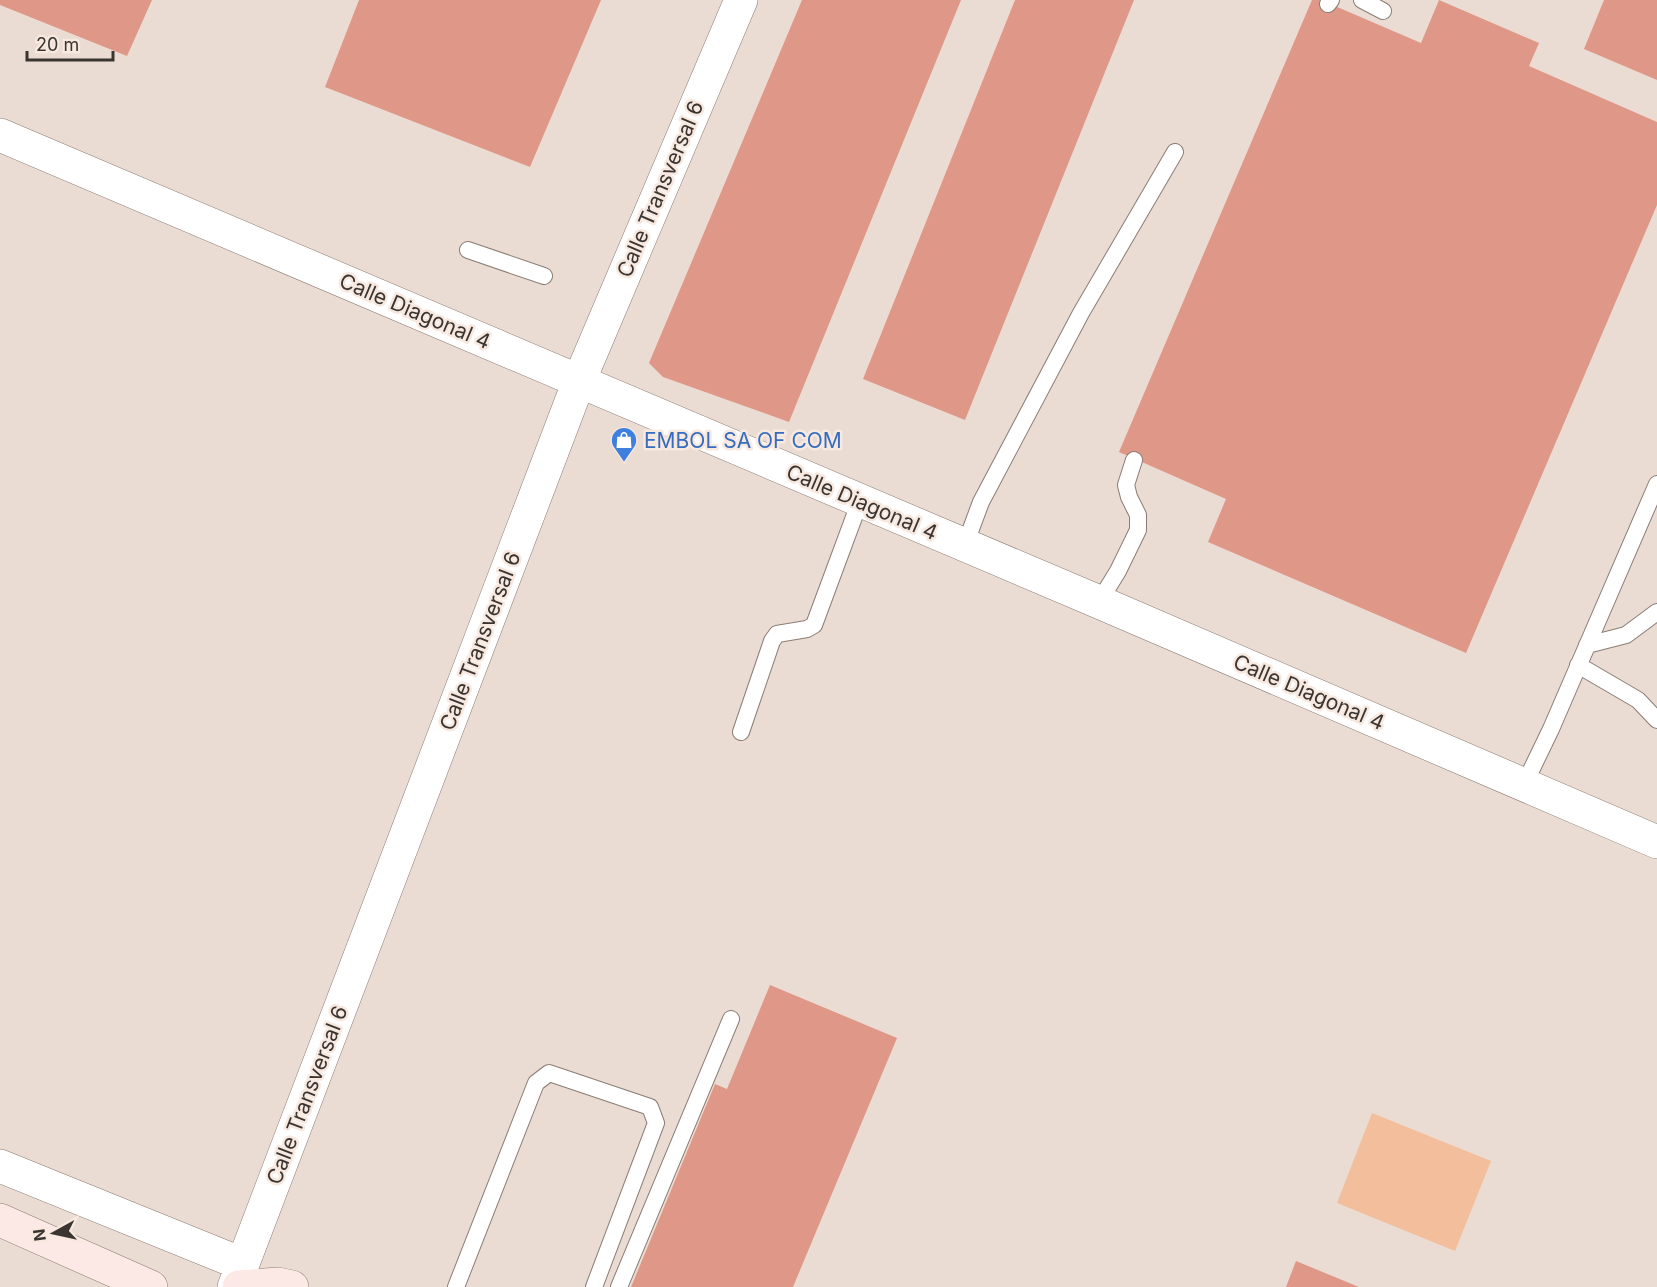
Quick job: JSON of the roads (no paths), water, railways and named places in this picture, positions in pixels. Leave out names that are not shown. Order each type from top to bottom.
[{"type":"street","name":"Calle Transversal 6","points":[[238,1279],[579,381],[741,0]]},
{"type":"street","name":"Calle Diagonal 4","points":[[0,135],[497,345],[1657,842]]},
{"type":"street","points":[[0,1166],[238,1279],[292,1287]]},
{"type":"street","points":[[0,1220],[151,1287]]},
{"type":"lane","points":[[1362,0],[1383,11]]},
{"type":"lane","points":[[965,545],[981,502],[1081,313],[1174,152]]},
{"type":"lane","points":[[468,250],[544,276]]},
{"type":"lane","points":[[1099,602],[1118,571],[1138,530],[1138,515],[1126,485],[1134,460]]},
{"type":"lane","points":[[1524,785],[1551,729],[1657,484]]},
{"type":"lane","points":[[741,732],[772,641],[777,634],[807,629],[814,625],[860,501]]},
{"type":"lane","points":[[1587,645],[1626,634],[1657,612]]},
{"type":"lane","points":[[1578,665],[1638,700],[1657,720]]},
{"type":"lane","points":[[619,1287],[731,1018]]},
{"type":"lane","points":[[456,1287],[536,1083],[549,1072],[650,1107],[656,1123],[594,1287]]},
{"type":"place","name":"EMBOL SA OF COM","points":[[624,463]]}]
